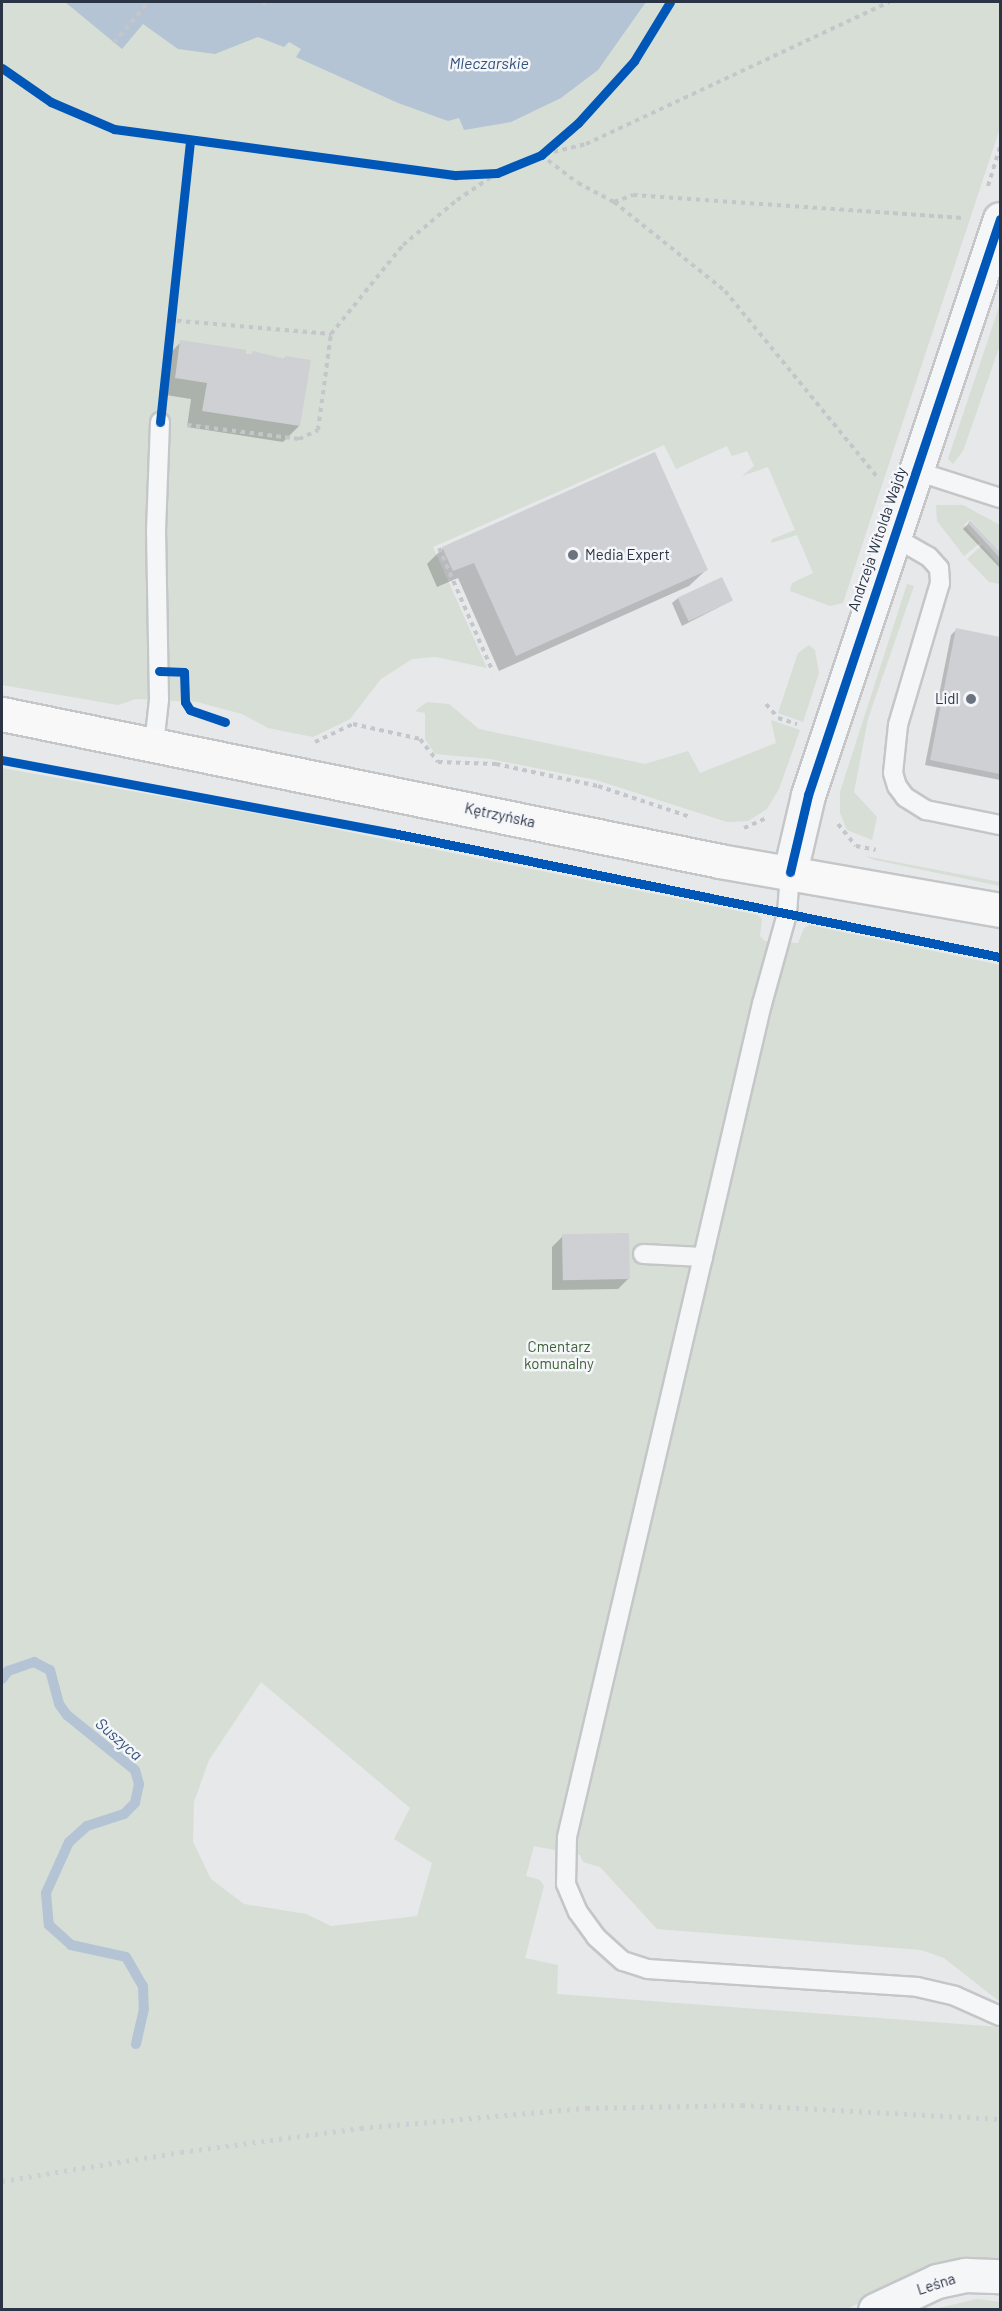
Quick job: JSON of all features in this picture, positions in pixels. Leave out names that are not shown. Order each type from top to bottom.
[{"type":"main road","name":"Kętrzyńska","points":[[2,714],[720,861],[1000,910]]},
{"type":"street","name":"Andrzeja Witolda Wajdy","points":[[790,872],[808,795],[1000,219]]},
{"type":"street","name":"Leśna","points":[[875,2310],[937,2281],[966,2275],[1000,2276]]},
{"type":"lane","points":[[154,745],[159,700],[156,531],[160,422]]},
{"type":"lane","points":[[916,471],[999,492]]},
{"type":"lane","points":[[894,537],[929,557],[939,568],[940,583],[898,725],[892,773],[905,797],[926,810],[1000,825]]},
{"type":"lane","points":[[790,872],[787,914],[762,1004],[567,1837],[566,1884],[578,1912],[596,1937],[623,1960],[648,1969],[917,1987],[955,1996],[1000,2016]]},
{"type":"lane","points":[[644,1254],[703,1257]]},
{"type":"path","points":[[114,43],[148,2]]},
{"type":"path","points":[[542,155],[612,88],[670,2]]},
{"type":"path","points":[[190,141],[168,320],[160,422],[299,439],[318,430],[331,334],[403,245],[457,200],[497,173],[542,155],[586,144],[889,2]]},
{"type":"path","points":[[2,68],[51,102],[86,120],[190,141],[456,175],[497,173]]},
{"type":"path","points":[[987,188],[1000,147]]},
{"type":"path","points":[[542,155],[578,183],[614,202],[725,291],[885,487]]},
{"type":"path","points":[[614,202],[633,195],[965,218]]},
{"type":"path","points":[[168,320],[331,334]]},
{"type":"path","points":[[439,548],[493,672]]},
{"type":"path","points":[[766,704],[778,718],[807,728]]},
{"type":"path","points":[[312,743],[353,723],[420,739],[438,762],[496,764],[598,786],[700,820]]},
{"type":"path","points":[[739,829],[761,822],[771,814]]},
{"type":"green space","points":[[2,2],[1000,2],[1000,128],[843,603],[830,606],[790,591],[792,583],[813,573],[797,535],[771,543],[772,539],[795,530],[768,467],[742,476],[754,466],[747,451],[732,456],[727,446],[676,469],[664,445],[433,547],[487,668],[436,657],[412,659],[381,679],[350,719],[313,737],[268,728],[242,714],[197,702],[136,699],[118,705],[2,685]]},
{"type":"green space","points":[[1000,304],[1000,345],[963,451],[953,464],[948,459]]},
{"type":"green space","points":[[936,505],[963,505],[1000,525],[1000,552],[970,519],[964,525],[980,543],[964,556],[937,521]]},
{"type":"green space","points":[[982,545],[1000,565],[1000,584],[989,582],[967,559]]},
{"type":"green space","points":[[907,584],[914,586],[868,719],[854,792],[877,817],[872,840],[847,830],[840,813],[840,792]]},
{"type":"green space","points":[[809,645],[815,650],[819,673],[803,722],[778,713],[798,653]]},
{"type":"green space","points":[[427,702],[449,704],[479,729],[645,764],[688,751],[700,773],[776,743],[771,720],[800,730],[779,789],[767,809],[748,821],[727,822],[596,780],[490,759],[435,754],[425,739],[425,713],[415,711]]},
{"type":"green space","name":"Cmentarz komunalny","points":[[2,768],[275,817],[758,915],[762,919],[760,936],[765,941],[798,943],[804,928],[809,925],[1000,965],[1000,2002],[944,1958],[921,1950],[657,1929],[600,1867],[583,1862],[580,1855],[534,1846],[526,1876],[540,1880],[544,1886],[525,1958],[558,1965],[557,1994],[1000,2027],[1000,2258],[973,2259],[897,2284],[847,2309],[2,2309]],"holes":[[[261,1682],[410,1808],[394,1839],[432,1863],[417,1916],[331,1926],[306,1914],[244,1904],[211,1879],[193,1842],[194,1802],[209,1760]]]},
{"type":"green space","points":[[865,856],[1000,882],[1000,886],[875,860]]},
{"type":"green space","points":[[977,2299],[1000,2302],[1000,2309],[934,2309]]},
{"type":"water","name":"Mleczarskie","points":[[65,2],[646,2],[598,70],[561,98],[511,122],[464,130],[459,118],[448,121],[398,103],[296,57],[301,49],[289,42],[284,47],[258,37],[215,54],[178,49],[143,24],[122,49]]},
{"type":"building","points":[[180,340],[246,350],[246,354],[252,354],[253,351],[285,359],[285,356],[311,360],[300,426],[202,411],[207,383],[175,378]]},
{"type":"building","name":"Media Expert","points":[[655,452],[708,570],[516,656],[474,563],[453,571],[442,547]]},
{"type":"building","points":[[970,520],[1000,552],[1000,558],[968,523]]},
{"type":"building","points":[[722,577],[733,601],[689,621],[678,598]]},
{"type":"building","name":"Lidl","points":[[956,628],[1000,637],[1000,774],[930,760]]},
{"type":"building","points":[[629,1233],[630,1279],[563,1280],[562,1234]]},
{"type":"waterway","name":"Suszyca","points":[[2,1679],[8,1671],[34,1662],[50,1670],[59,1704],[67,1715],[135,1770],[139,1784],[135,1803],[124,1814],[87,1826],[69,1842],[46,1893],[49,1925],[71,1945],[126,1957],[143,1986],[144,2009],[136,2044]]},
{"type":"railway","points":[[2,2181],[181,2152],[361,2128],[587,2108],[742,2105],[1000,2119]]},
{"type":"cycle path","points":[[2,68],[51,102],[114,129],[456,175],[497,173],[541,155],[578,123],[634,61],[670,2]]},
{"type":"cycle path","points":[[160,422],[190,141]]},
{"type":"cycle path","points":[[790,872],[808,795],[1000,219]]},
{"type":"cycle path","points":[[159,671],[184,672],[185,702],[190,710],[225,722]]},
{"type":"cycle path","points":[[2,760],[393,833],[1000,957]]},
{"type":"place","name":"Media Expert","points":[[573,555]]},
{"type":"place","name":"Lidl","points":[[971,699]]}]
